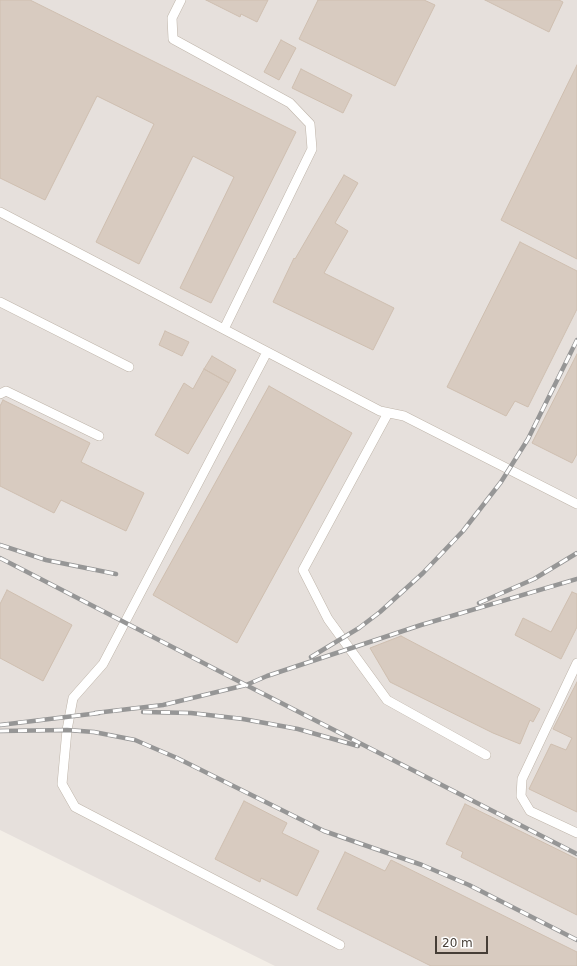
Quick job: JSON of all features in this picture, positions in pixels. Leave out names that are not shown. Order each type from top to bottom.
[{"type":"lane","points":[[181,0],[172,18],[173,39],[290,103],[310,124],[312,149],[224,329]]},
{"type":"lane","points":[[0,212],[380,411],[404,416],[577,503]]},
{"type":"lane","points":[[0,302],[129,366]]},
{"type":"lane","points":[[267,352],[103,664],[73,698],[62,784],[75,806],[340,946]]},
{"type":"lane","points":[[0,394],[6,391],[99,436]]},
{"type":"lane","points":[[388,413],[303,570],[328,619],[387,700],[486,756]]},
{"type":"lane","points":[[577,663],[522,779],[521,796],[530,811],[577,833]]},
{"type":"shaded area","points":[[0,0],[577,0],[577,966],[275,966],[0,830]]},
{"type":"building","points":[[0,0],[30,0],[296,132],[211,303],[180,288],[234,177],[193,156],[139,264],[96,242],[154,124],[97,96],[45,200],[0,178]]},
{"type":"building","points":[[206,0],[268,0],[257,22],[241,14],[240,17]]},
{"type":"building","points":[[318,0],[424,0],[435,5],[395,86],[299,39]]},
{"type":"building","points":[[485,0],[559,0],[563,2],[549,32]]},
{"type":"building","points":[[281,40],[296,48],[279,80],[264,72]]},
{"type":"building","points":[[577,65],[577,259],[501,220]]},
{"type":"building","points":[[301,69],[352,95],[343,113],[292,88]]},
{"type":"building","points":[[344,175],[358,183],[335,223],[348,231],[324,273],[394,308],[373,350],[273,302],[294,258],[295,259]]},
{"type":"building","points":[[520,242],[577,271],[577,309],[528,407],[515,401],[506,416],[447,387]]},
{"type":"building","points":[[165,331],[189,342],[182,356],[159,345]]},
{"type":"building","points":[[577,354],[577,454],[572,463],[532,443]]},
{"type":"building","points":[[212,356],[236,370],[229,383],[204,369]]},
{"type":"building","points":[[204,369],[229,383],[188,454],[155,435],[184,383],[193,389]]},
{"type":"building","points":[[269,386],[352,433],[237,643],[153,595]]},
{"type":"building","points":[[3,400],[90,443],[81,462],[144,493],[126,531],[61,500],[54,513],[0,486],[0,406]]},
{"type":"building","points":[[7,590],[72,625],[43,681],[0,658],[0,604]]},
{"type":"building","points":[[572,592],[577,594],[577,627],[561,659],[515,635],[523,618],[551,632]]},
{"type":"building","points":[[401,636],[540,709],[533,722],[530,720],[520,744],[493,733],[390,682],[370,648]]},
{"type":"building","points":[[577,682],[577,812],[529,789],[551,744],[566,750],[572,738],[553,729]]},
{"type":"building","points":[[244,801],[287,823],[282,833],[319,851],[297,896],[261,878],[260,882],[215,859]]},
{"type":"building","points":[[465,804],[577,859],[577,915],[461,857],[463,852],[446,844]]},
{"type":"building","points":[[345,852],[385,871],[391,860],[577,952],[577,966],[431,966],[317,909]]},
{"type":"railway","points":[[311,657],[359,628],[380,612],[423,573],[463,531],[501,482],[528,439],[577,340]]},
{"type":"railway","points":[[0,545],[46,560],[116,574]]},
{"type":"railway","points":[[479,603],[534,579],[577,553]]},
{"type":"railway","points":[[0,558],[577,854]]},
{"type":"railway","points":[[95,713],[163,705],[246,685],[267,676],[421,625],[577,579]]},
{"type":"railway","points":[[143,712],[191,713],[243,719],[298,729],[358,746]]},
{"type":"railway","points":[[0,725],[99,713]]},
{"type":"railway","points":[[0,731],[67,730],[94,732],[135,740],[177,758],[324,831],[422,865],[469,885],[577,940]]}]
